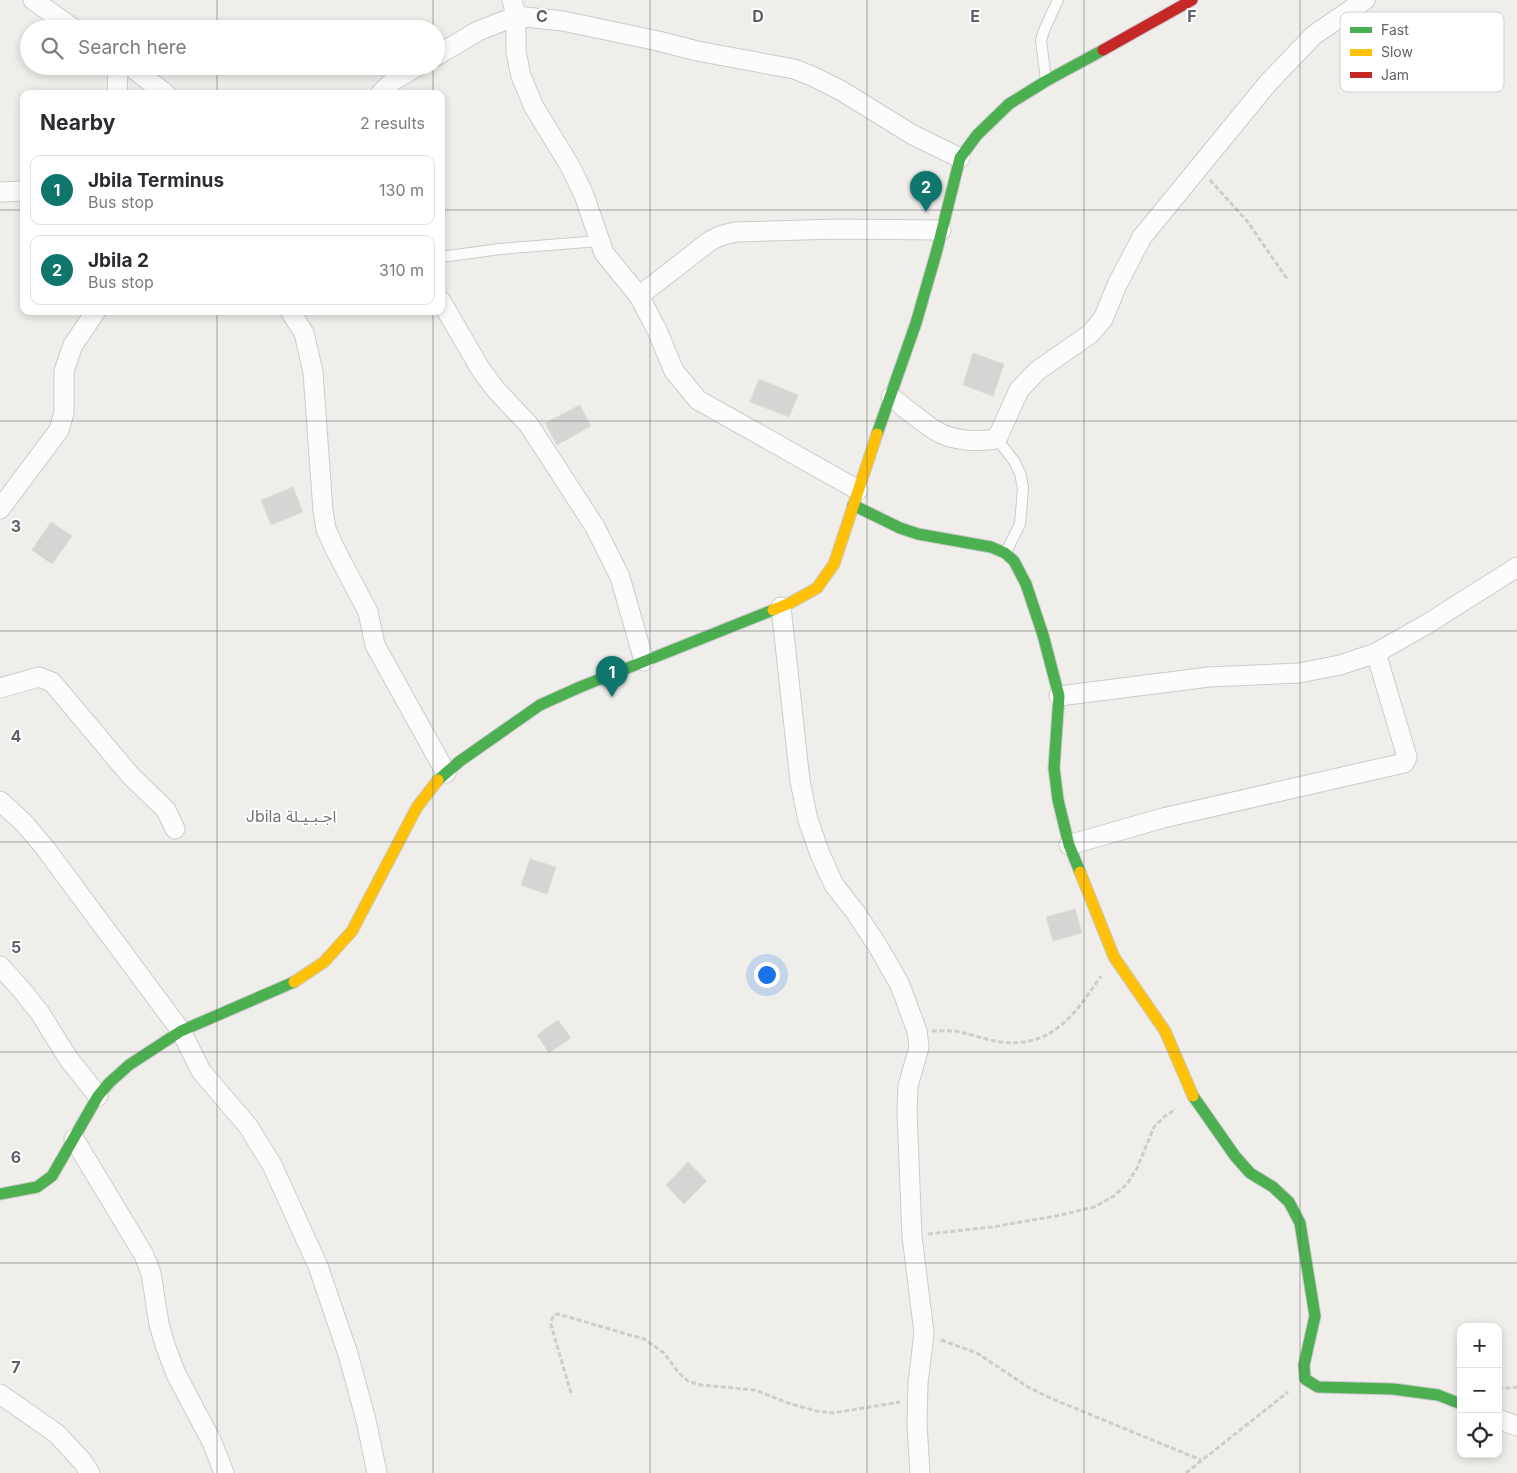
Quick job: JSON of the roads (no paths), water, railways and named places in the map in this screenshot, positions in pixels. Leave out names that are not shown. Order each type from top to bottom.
[{"type":"street","points":[[33,0],[61,20]]},
{"type":"street","points":[[0,1194],[37,1187],[52,1176],[98,1096],[129,1065],[181,1031],[290,985],[324,962],[352,931],[417,807],[436,782],[460,760],[540,705],[580,687],[790,603],[817,588],[834,564],[916,323],[960,158],[977,135],[1009,104],[1046,81],[1192,0]]},
{"type":"street","points":[[1348,12],[1365,0]]},
{"type":"street","points":[[445,51],[514,8],[697,51],[794,69],[840,90],[913,135],[960,158]]},
{"type":"street","points":[[514,8],[516,52],[521,76],[534,107],[574,173],[584,195],[604,253],[638,296],[657,330],[674,371],[698,400],[856,498],[900,528],[918,534],[991,547],[1005,553],[1014,561],[1026,584],[1059,696],[1054,768],[1058,800],[1069,845],[1114,957],[1165,1031],[1194,1098],[1235,1156],[1250,1173],[1273,1187],[1289,1202],[1300,1222],[1314,1316],[1304,1365],[1305,1379],[1318,1387],[1393,1389],[1438,1395],[1457,1402]]},
{"type":"street","points":[[891,396],[940,433],[959,439],[997,439],[1019,390],[1037,371],[1090,334],[1103,319],[1117,284],[1142,237],[1198,167],[1268,83],[1314,35],[1340,17]]},
{"type":"street","points":[[118,75],[118,90]]},
{"type":"street","points":[[142,75],[161,90]]},
{"type":"street","points":[[384,90],[403,75]]},
{"type":"street","points":[[0,192],[20,191]]},
{"type":"street","points":[[638,296],[710,241],[735,232],[835,229],[941,230]]},
{"type":"street","points":[[445,308],[481,370],[497,391],[529,425],[595,527],[620,577],[644,661]]},
{"type":"street","points":[[0,509],[59,430],[64,413],[64,371],[73,345],[93,315]]},
{"type":"street","points":[[293,315],[304,333],[313,372],[323,511],[326,529],[368,612],[375,645],[446,773]]},
{"type":"street","points":[[1059,696],[1209,677],[1299,673],[1340,665],[1376,653],[1427,624],[1517,567]]},
{"type":"street","points":[[780,607],[798,772],[808,820],[834,885],[856,913],[879,948],[900,985],[917,1031],[919,1047],[908,1086],[907,1112],[912,1236],[924,1333],[917,1424],[920,1473]]},
{"type":"street","points":[[1069,845],[1163,818],[1404,762],[1407,757],[1376,653]]},
{"type":"street","points":[[0,688],[39,677],[52,682],[130,775],[166,810],[174,829]]},
{"type":"street","points":[[0,801],[24,823],[45,848],[181,1031],[201,1071],[248,1126],[272,1165],[318,1266],[348,1354],[377,1473]]},
{"type":"street","points":[[0,966],[40,1013],[68,1058],[98,1096]]},
{"type":"street","points":[[74,1139],[144,1255],[151,1273],[159,1324],[165,1345],[176,1374],[212,1442],[224,1473]]},
{"type":"street","points":[[0,1394],[57,1434],[90,1473]]},
{"type":"street","points":[[1502,1420],[1517,1426]]},
{"type":"lane","points":[[1046,81],[1042,40],[1044,28],[1058,0]]},
{"type":"lane","points":[[445,256],[500,249],[599,241]]},
{"type":"lane","points":[[997,439],[1014,461],[1020,473],[1022,488],[1020,524],[1005,553]]},
{"type":"place","name":"Jbila 2","points":[[926,212]]},
{"type":"place","name":"Jbila Terminus","points":[[612,697]]},
{"type":"district","name":"Jbila اجـبـيـلة","points":[[291,816]]}]
